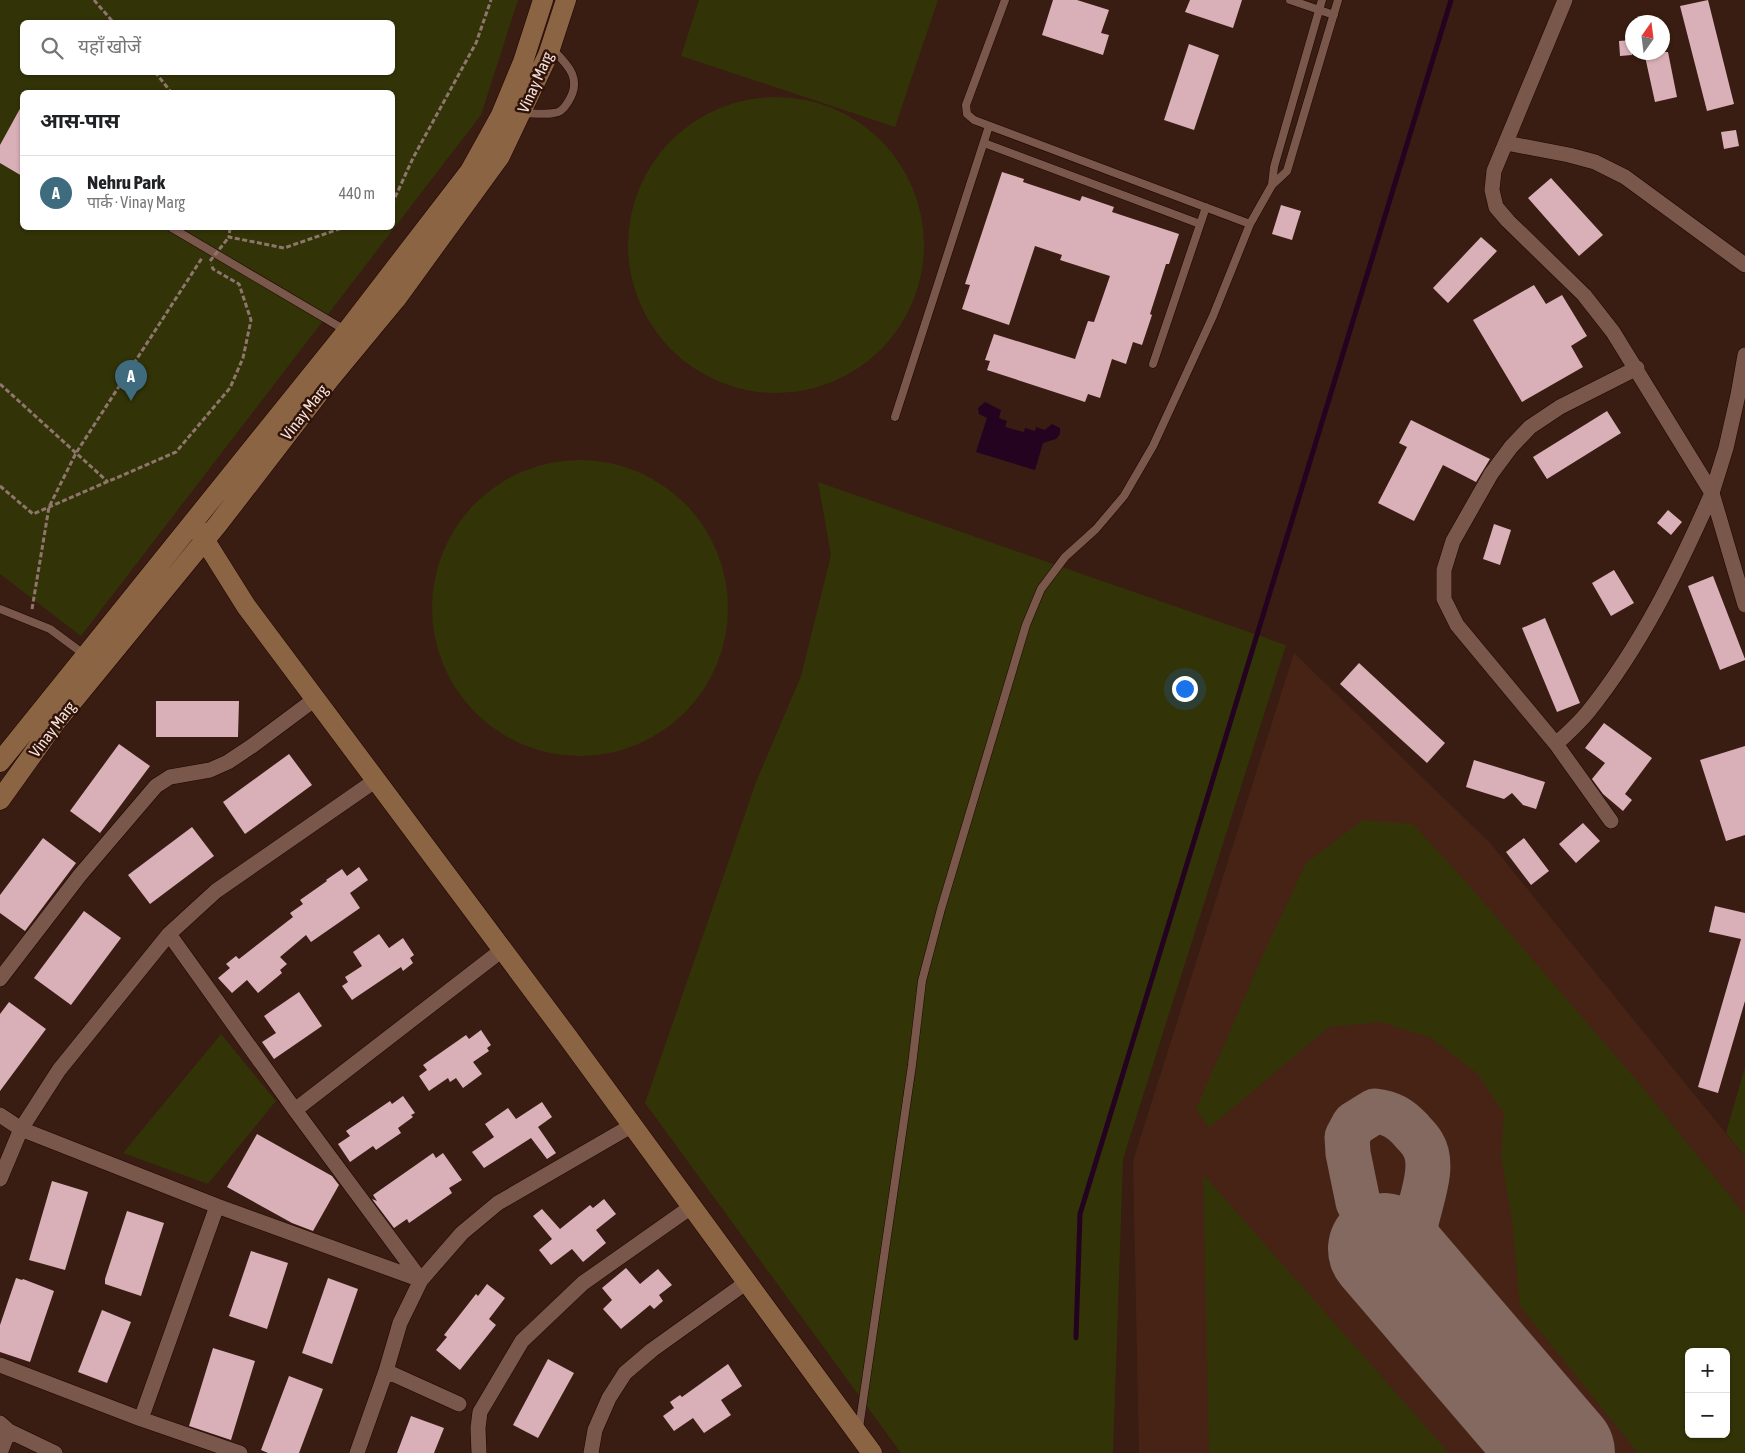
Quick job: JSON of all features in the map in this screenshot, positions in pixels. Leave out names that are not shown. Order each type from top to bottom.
[{"type":"main road","name":"Vinay Marg","points":[[0,800],[55,723],[347,331],[470,171],[505,106],[523,62],[543,0]]},
{"type":"main road","name":"Vinay Marg","points":[[0,762],[87,656],[199,531],[329,380],[407,284],[500,156],[522,113],[550,48],[566,0]]},
{"type":"main road","points":[[199,531],[246,606],[872,1453]]},
{"type":"street","points":[[1565,0],[1494,171],[1492,190],[1496,207],[1584,295],[1614,332],[1637,368],[1712,493],[1745,605]]},
{"type":"street","points":[[1506,142],[1569,154],[1594,162],[1625,177],[1745,265]]},
{"type":"street","points":[[1556,744],[1587,713],[1618,672],[1658,605],[1688,548],[1712,493],[1726,448],[1745,355]]},
{"type":"street","points":[[1611,821],[1556,744],[1457,625],[1444,599],[1444,570],[1453,541],[1491,474],[1511,447],[1530,427],[1560,407],[1637,368]]},
{"type":"street","points":[[0,979],[80,875],[156,786],[170,777],[210,770],[228,762],[315,699]]},
{"type":"street","points":[[0,1179],[21,1129],[59,1070],[170,934],[216,892],[376,780]]},
{"type":"street","points":[[170,934],[294,1110],[421,1280]]},
{"type":"street","points":[[294,1110],[502,950]]},
{"type":"street","points":[[0,1115],[21,1129],[217,1206],[421,1280]]},
{"type":"street","points":[[357,1453],[386,1371],[400,1323],[421,1280],[462,1233],[498,1203],[632,1126]]},
{"type":"street","points":[[141,1419],[217,1206]]},
{"type":"street","points":[[478,1453],[480,1412],[522,1341],[583,1283],[692,1207]]},
{"type":"street","points":[[591,1453],[595,1430],[608,1398],[625,1373],[652,1350],[747,1282]]},
{"type":"street","points":[[0,1365],[141,1419],[240,1453]]},
{"type":"street","points":[[386,1371],[459,1404]]},
{"type":"street","points":[[0,1453],[5,1427],[55,1453]]},
{"type":"lane","points":[[1005,0],[966,105],[966,114],[974,120],[1250,224]]},
{"type":"lane","points":[[1290,0],[1334,15]]},
{"type":"lane","points":[[1272,185],[1274,167],[1322,0]]},
{"type":"lane","points":[[858,1432],[912,1065],[922,981],[941,909],[1026,625],[1041,589],[1065,557],[1096,529],[1124,496],[1153,446],[1213,316],[1250,224],[1272,185],[1287,171],[1338,0]]},
{"type":"lane","points":[[522,113],[556,113],[565,108],[574,93],[575,80],[568,66],[550,48]]},
{"type":"lane","points":[[895,417],[990,126]]},
{"type":"lane","points":[[984,143],[1200,224]]},
{"type":"lane","points":[[1154,364],[1206,206]]},
{"type":"lane","points":[[175,230],[347,331]]},
{"type":"lane","points":[[0,609],[50,629],[87,656]]},
{"type":"path","points":[[94,0],[111,20]]},
{"type":"path","points":[[395,197],[413,158],[476,43],[490,0]]},
{"type":"path","points":[[157,75],[169,90]]},
{"type":"path","points":[[0,486],[32,514],[176,452],[230,388],[243,358],[252,320],[239,284],[213,269],[210,261],[229,237],[230,230]]},
{"type":"path","points":[[229,237],[284,248],[336,230]]},
{"type":"path","points":[[29,620],[50,507],[76,453],[208,249]]},
{"type":"path","points":[[0,384],[108,482]]},
{"type":"shaded area","points":[[0,0],[518,0],[481,115],[395,227],[395,90],[20,90],[20,230],[393,230],[81,636],[0,574]]},
{"type":"shaded area","points":[[699,0],[938,0],[895,127],[681,56]]},
{"type":"shaded area","points":[[776,97],[805,100],[846,115],[870,131],[890,151],[906,175],[917,202],[921,216],[924,245],[921,274],[906,315],[890,339],[870,359],[846,375],[819,386],[805,390],[776,393],[747,390],[706,375],[682,359],[662,339],[646,315],[635,288],[631,274],[628,245],[631,216],[646,175],[662,151],[682,131],[706,115],[733,104],[747,100]]},
{"type":"shaded area","points":[[985,402],[1001,410],[999,418],[1007,421],[1005,427],[1024,432],[1025,428],[1035,431],[1036,427],[1045,430],[1052,424],[1060,428],[1060,434],[1056,439],[1043,443],[1035,470],[976,452],[987,418],[979,414],[978,408]]},
{"type":"shaded area","points":[[580,460],[609,463],[637,471],[674,494],[694,514],[717,551],[725,579],[728,608],[725,637],[717,665],[694,702],[674,722],[637,745],[609,753],[580,756],[551,753],[523,745],[486,722],[466,702],[443,665],[435,637],[432,608],[435,579],[443,551],[466,514],[486,494],[523,471],[551,463]]},
{"type":"shaded area","points":[[818,482],[1286,645],[1123,1159],[1113,1453],[901,1453],[645,1103],[756,782],[801,676],[831,555]]},
{"type":"shaded area","points":[[1294,653],[1490,843],[1745,1157],[1745,1453],[1139,1453],[1133,1161]]},
{"type":"shaded area","points":[[1363,820],[1413,824],[1466,882],[1644,1089],[1745,1215],[1745,1453],[1638,1453],[1520,1306],[1512,1219],[1501,1158],[1504,1114],[1478,1074],[1431,1038],[1381,1022],[1329,1027],[1209,1128],[1196,1109],[1266,948],[1306,863]]},
{"type":"shaded area","points":[[221,1034],[276,1101],[208,1184],[123,1153]]},
{"type":"shaded area","points":[[1745,1067],[1745,1157],[1726,1133]]},
{"type":"shaded area","points":[[1203,1174],[1449,1453],[1209,1453]]},
{"type":"building","points":[[1053,0],[1077,0],[1109,10],[1101,33],[1109,35],[1103,55],[1042,35]]},
{"type":"building","points":[[1190,0],[1242,0],[1233,28],[1185,12]]},
{"type":"building","points":[[1708,0],[1734,104],[1707,111],[1680,6]]},
{"type":"building","points":[[1619,41],[1625,41],[1625,56],[1620,56]]},
{"type":"building","points":[[1189,44],[1219,55],[1194,130],[1164,120]]},
{"type":"building","points":[[1646,60],[1670,60],[1677,97],[1655,102]]},
{"type":"building","points":[[20,109],[20,175],[0,163],[0,145]]},
{"type":"building","points":[[1736,130],[1739,146],[1724,149],[1721,132]]},
{"type":"building","points":[[1002,172],[1024,179],[1023,182],[1080,201],[1082,196],[1114,207],[1112,212],[1179,234],[1169,264],[1166,264],[1142,345],[1133,342],[1126,364],[1112,359],[1100,398],[1088,394],[1085,402],[987,370],[990,361],[985,360],[994,334],[1075,359],[1088,321],[1094,322],[1110,276],[1060,260],[1062,255],[1035,246],[1009,325],[962,309],[970,285],[965,284]]},
{"type":"building","points":[[1551,178],[1603,235],[1579,256],[1528,198]]},
{"type":"building","points":[[1281,205],[1301,211],[1292,240],[1272,234]]},
{"type":"building","points":[[1481,237],[1497,251],[1448,303],[1433,288]]},
{"type":"building","points":[[1534,285],[1546,304],[1562,295],[1587,336],[1571,346],[1583,367],[1522,402],[1473,320]]},
{"type":"building","points":[[1607,411],[1621,433],[1547,479],[1533,457]]},
{"type":"building","points":[[1411,420],[1490,459],[1476,482],[1443,465],[1414,521],[1378,503],[1407,447],[1399,443]]},
{"type":"building","points":[[1668,510],[1682,522],[1671,535],[1657,523]]},
{"type":"building","points":[[1494,524],[1511,530],[1500,565],[1483,559]]},
{"type":"building","points":[[1614,570],[1634,603],[1611,616],[1592,583]]},
{"type":"building","points":[[1713,576],[1745,659],[1720,670],[1688,586]]},
{"type":"building","points":[[1545,618],[1580,703],[1557,712],[1522,628]]},
{"type":"building","points":[[1359,663],[1445,743],[1427,763],[1340,684]]},
{"type":"building","points":[[156,701],[239,701],[238,737],[156,737]]},
{"type":"building","points":[[1604,723],[1652,758],[1625,794],[1632,800],[1623,811],[1603,794],[1592,779],[1605,763],[1585,748]]},
{"type":"building","points":[[119,744],[150,766],[100,833],[70,811]]},
{"type":"building","points":[[1745,746],[1745,835],[1726,841],[1700,760]]},
{"type":"building","points":[[289,754],[312,785],[245,834],[223,802]]},
{"type":"building","points":[[1474,760],[1545,782],[1536,809],[1523,805],[1512,793],[1504,799],[1466,787]]},
{"type":"building","points":[[1583,823],[1600,841],[1576,863],[1559,844]]},
{"type":"building","points":[[192,827],[214,856],[150,904],[128,875]]},
{"type":"building","points":[[43,838],[76,863],[25,931],[0,913],[0,895]]},
{"type":"building","points":[[1524,838],[1549,871],[1531,885],[1506,852]]},
{"type":"building","points":[[359,867],[368,880],[350,893],[360,908],[311,942],[306,935],[280,957],[287,964],[280,970],[282,973],[258,993],[247,980],[232,993],[218,978],[230,968],[226,964],[236,956],[239,959],[293,917],[290,913],[303,904],[300,900],[342,869],[347,876]]},
{"type":"building","points":[[1715,906],[1745,913],[1745,1001],[1718,1093],[1698,1087],[1741,939],[1709,932]]},
{"type":"building","points":[[84,911],[121,938],[71,1005],[34,978]]},
{"type":"building","points":[[379,934],[389,948],[403,938],[414,955],[410,958],[413,963],[403,971],[401,967],[352,1000],[342,986],[348,982],[345,977],[362,966],[353,952]]},
{"type":"building","points":[[299,992],[322,1026],[274,1059],[262,1042],[276,1033],[264,1016]]},
{"type":"building","points":[[9,1002],[46,1029],[0,1091],[0,1014]]},
{"type":"building","points":[[481,1030],[491,1045],[487,1048],[489,1051],[473,1062],[482,1074],[463,1088],[456,1078],[450,1082],[448,1078],[429,1091],[419,1076],[427,1070],[423,1065],[466,1035],[469,1039]]},
{"type":"building","points":[[403,1096],[415,1113],[411,1115],[413,1117],[398,1128],[401,1133],[376,1150],[373,1146],[350,1162],[338,1144],[350,1136],[346,1131],[390,1101],[392,1104]]},
{"type":"building","points":[[542,1102],[552,1117],[538,1127],[556,1153],[547,1159],[531,1138],[484,1168],[472,1152],[494,1137],[485,1124],[508,1108],[516,1119]]},
{"type":"building","points":[[257,1134],[332,1176],[339,1185],[313,1231],[292,1223],[227,1187]]},
{"type":"building","points":[[433,1153],[436,1158],[443,1153],[462,1180],[449,1188],[452,1193],[409,1223],[407,1219],[394,1228],[372,1199],[377,1201],[373,1195]]},
{"type":"building","points":[[52,1181],[88,1192],[65,1270],[29,1260]]},
{"type":"building","points":[[604,1199],[616,1214],[596,1230],[606,1243],[583,1262],[572,1249],[551,1265],[539,1250],[552,1239],[533,1216],[542,1209],[560,1229],[590,1205],[593,1208]]},
{"type":"building","points":[[127,1211],[164,1223],[141,1296],[105,1284]]},
{"type":"building","points":[[251,1251],[288,1263],[267,1329],[229,1316]]},
{"type":"building","points":[[626,1268],[640,1284],[658,1269],[672,1285],[659,1295],[663,1301],[654,1309],[650,1305],[621,1329],[603,1309],[612,1300],[602,1288]]},
{"type":"building","points":[[16,1278],[54,1291],[30,1362],[0,1352],[0,1325]]},
{"type":"building","points":[[328,1278],[358,1289],[332,1364],[302,1353]]},
{"type":"building","points":[[487,1284],[505,1298],[489,1319],[496,1325],[460,1370],[436,1350],[447,1337],[444,1335],[476,1294],[478,1296]]},
{"type":"building","points":[[102,1310],[131,1322],[107,1383],[78,1372]]},
{"type":"building","points":[[213,1348],[255,1361],[231,1440],[189,1426]]},
{"type":"building","points":[[548,1359],[574,1373],[538,1438],[513,1425]]},
{"type":"building","points":[[728,1364],[742,1386],[721,1400],[731,1415],[704,1433],[693,1418],[674,1431],[663,1416],[674,1408],[670,1402],[680,1395],[682,1397]]},
{"type":"building","points":[[289,1376],[323,1389],[299,1453],[268,1453],[261,1450]]},
{"type":"building","points":[[411,1416],[444,1428],[434,1453],[397,1453]]},
{"type":"waterway","points":[[1076,1338],[1080,1214],[1451,0]]},
{"type":"taxiway","points":[[1384,1249],[1358,1202],[1348,1153],[1347,1137],[1354,1124],[1375,1111],[1386,1113],[1403,1122],[1420,1141],[1427,1154],[1427,1176],[1414,1234],[1415,1256],[1421,1291]]},
{"type":"runway","points":[[1384,1249],[1559,1453]]},
{"type":"place","name":"Nehru Park","points":[[131,401]]}]
